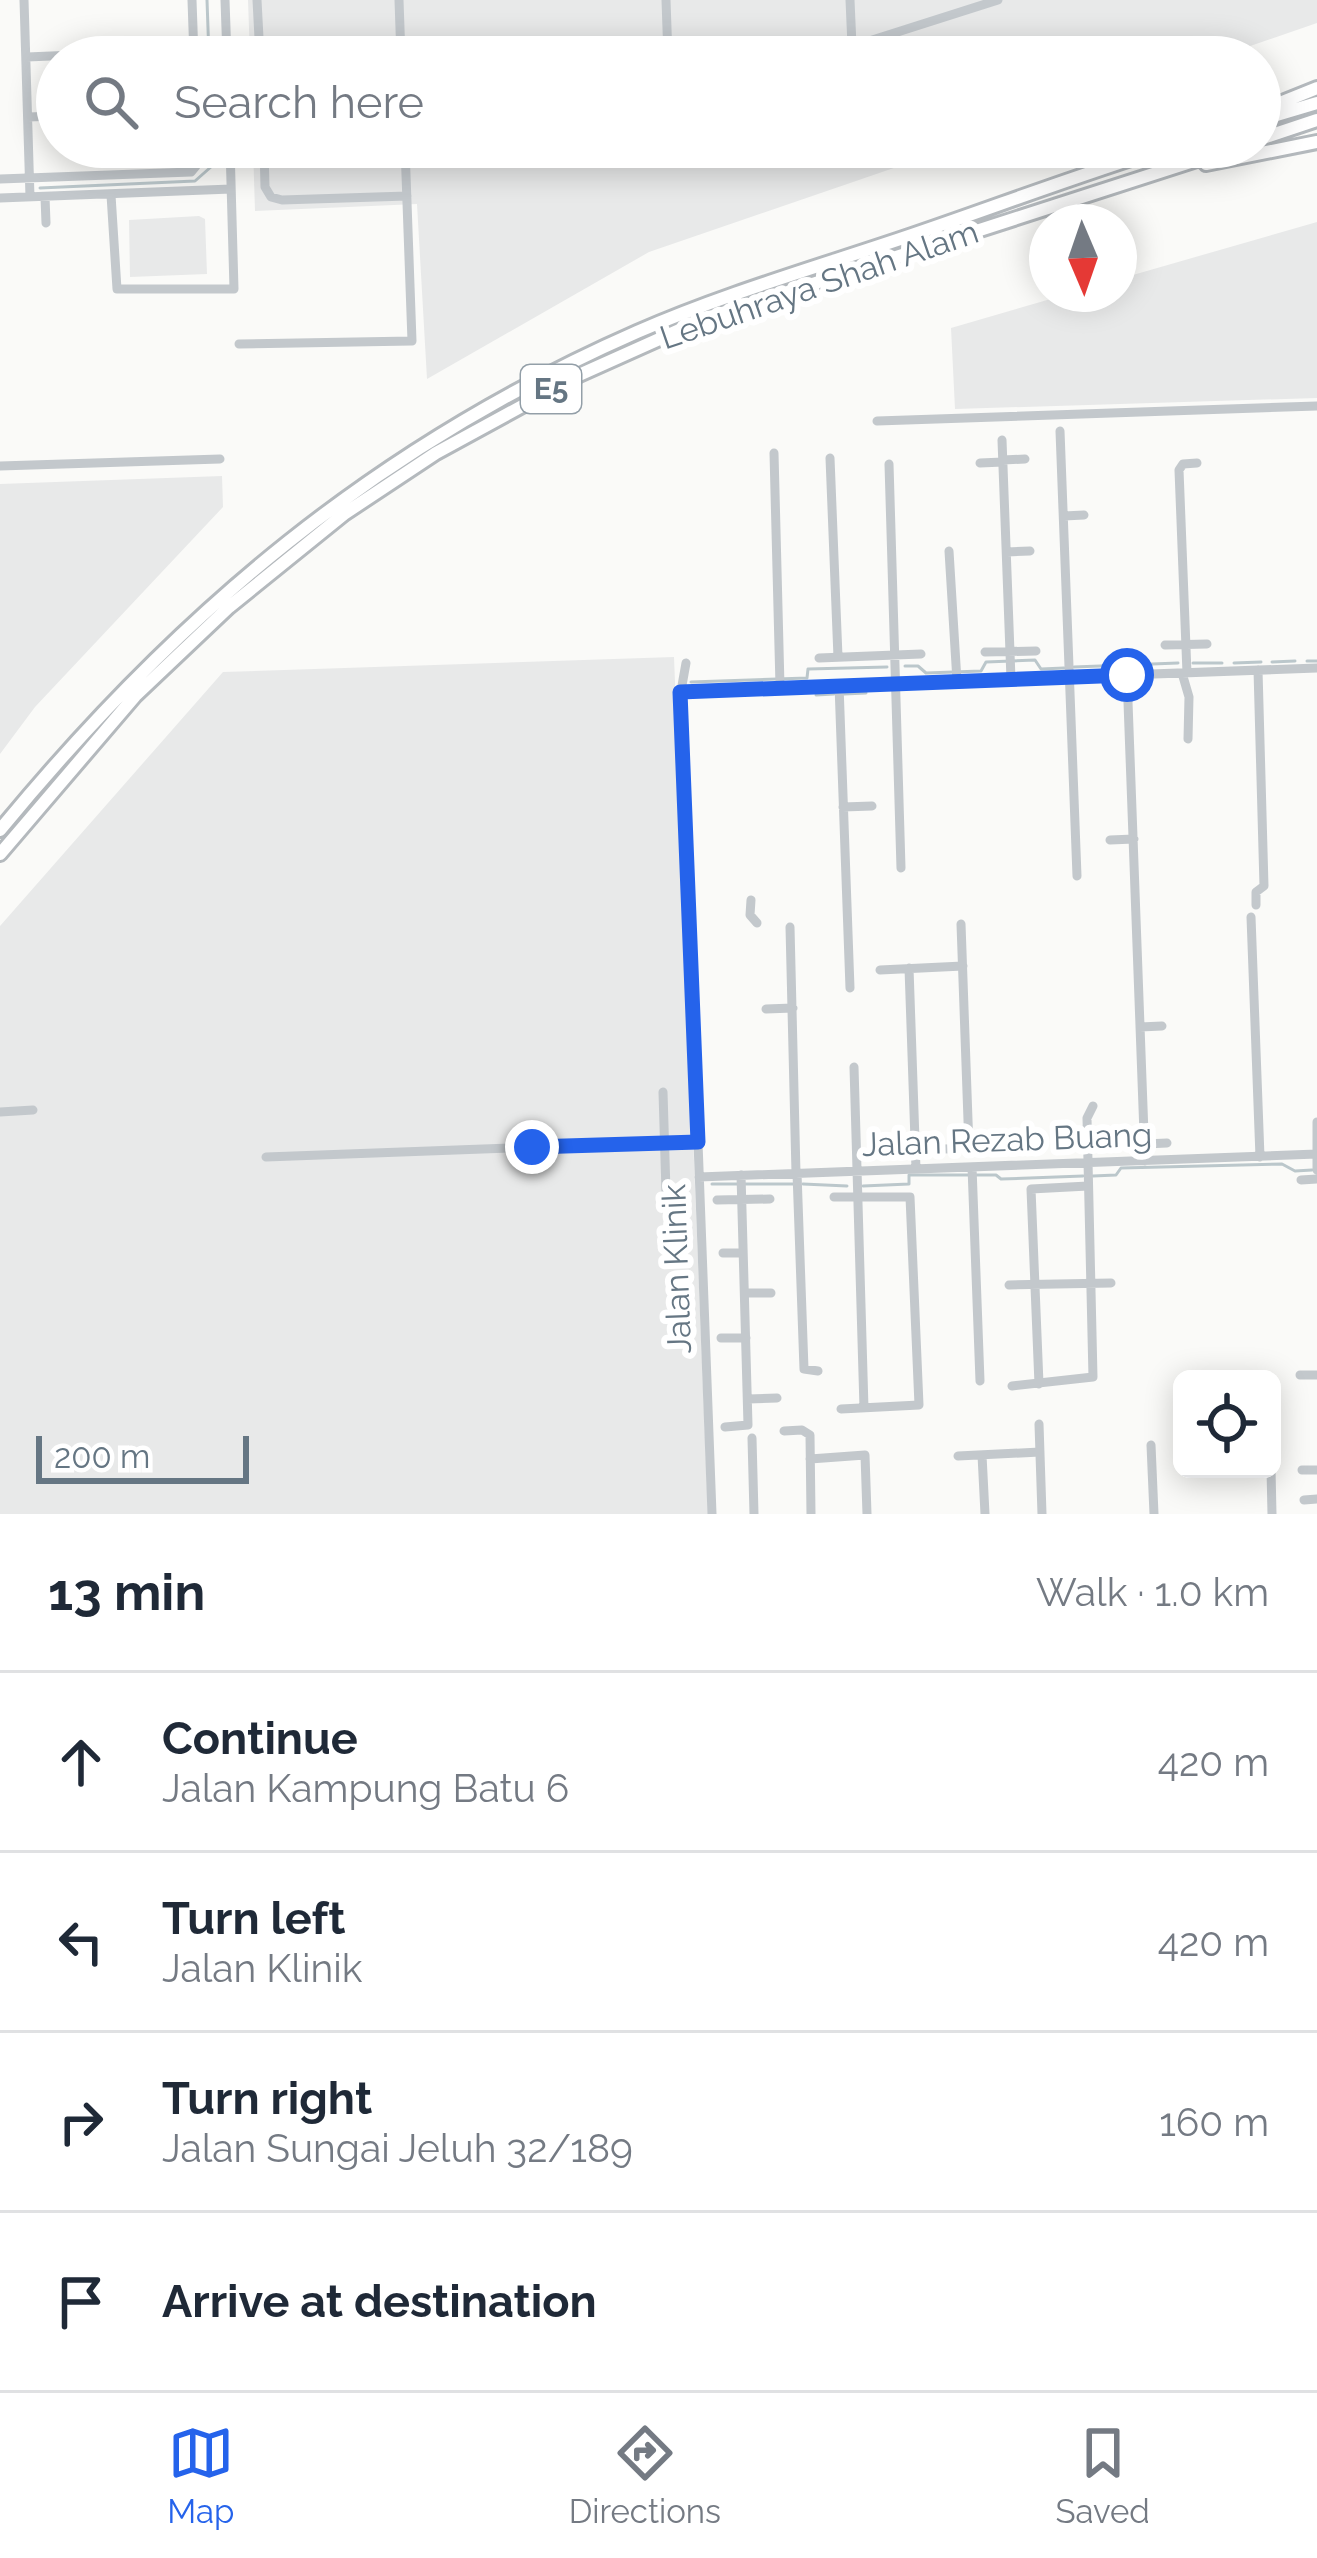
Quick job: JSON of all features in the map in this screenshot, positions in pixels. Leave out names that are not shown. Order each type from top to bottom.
[{"type":"highway","points":[[1281,105],[1317,88]]},
{"type":"highway","points":[[1281,111],[1317,103]]},
{"type":"highway","points":[[1281,132],[1317,120]]},
{"type":"highway","points":[[1281,149],[1317,142]]},
{"type":"highway","name":"Lebuhraya Shah Alam","points":[[0,830],[124,686],[219,597],[333,506],[445,433],[574,361],[698,306],[1105,168]]},
{"type":"highway","name":"Lebuhraya Shah Alam","points":[[0,854],[135,696],[229,607],[344,514],[436,453],[579,375],[704,319],[1173,168]]},
{"type":"highway","points":[[1142,178],[1191,168]]},
{"type":"street","points":[[24,0],[30,197]]},
{"type":"street","points":[[192,0],[193,36]]},
{"type":"street","points":[[225,0],[226,36]]},
{"type":"street","points":[[257,0],[259,36]]},
{"type":"street","points":[[399,0],[400,36]]},
{"type":"street","points":[[666,0],[667,36]]},
{"type":"street","points":[[850,0],[852,36]]},
{"type":"street","points":[[884,36],[998,0]]},
{"type":"street","points":[[27,57],[36,57]]},
{"type":"street","points":[[28,117],[36,117]]},
{"type":"street","points":[[0,179],[195,168]]},
{"type":"street","points":[[111,195],[117,289],[234,289],[230,168]]},
{"type":"street","points":[[265,168],[265,188],[271,197],[282,200],[406,196]]},
{"type":"street","points":[[239,344],[412,341],[405,168]]},
{"type":"street","points":[[0,198],[231,189]]},
{"type":"street","points":[[45,197],[46,223]]},
{"type":"street","points":[[877,422],[1317,406]]},
{"type":"street","points":[[1060,431],[1077,876]]},
{"type":"street","points":[[1002,440],[1011,665]]},
{"type":"street","points":[[775,453],[780,686]]},
{"type":"street","points":[[830,458],[838,657]]},
{"type":"street","points":[[0,466],[220,459]]},
{"type":"street","points":[[980,463],[1025,459]]},
{"type":"street","points":[[889,464],[901,868]]},
{"type":"street","points":[[1188,739],[1178,470],[1183,464],[1197,464]]},
{"type":"street","points":[[1064,516],[1084,515]]},
{"type":"street","points":[[949,551],[957,681]]},
{"type":"street","points":[[1007,552],[1030,551]]},
{"type":"street","points":[[1166,645],[1207,644]]},
{"type":"street","points":[[680,692],[780,686],[839,690],[957,681],[1011,665],[1036,651]]},
{"type":"street","points":[[985,652],[1011,665],[1127,675],[1317,668]]},
{"type":"street","points":[[819,658],[921,654]]},
{"type":"street","name":"Jalan Klinik","points":[[686,663],[680,692],[712,1514]]},
{"type":"street","points":[[1256,905],[1256,892],[1264,886],[1258,670]]},
{"type":"street","points":[[1127,675],[1145,1161]]},
{"type":"street","points":[[839,690],[850,988]]},
{"type":"street","points":[[843,807],[872,806]]},
{"type":"street","points":[[1110,840],[1134,839]]},
{"type":"street","points":[[751,900],[750,915],[758,923]]},
{"type":"street","points":[[1251,917],[1259,1156]]},
{"type":"street","points":[[962,924],[969,1148]]},
{"type":"street","points":[[790,927],[804,1369],[818,1371]]},
{"type":"street","points":[[880,970],[963,966]]},
{"type":"street","points":[[909,968],[916,1169]]},
{"type":"street","points":[[766,1010],[793,1008]]},
{"type":"street","points":[[1140,1027],[1162,1026]]},
{"type":"street","points":[[854,1067],[864,1408]]},
{"type":"street","points":[[663,1092],[666,1192]]},
{"type":"street","points":[[1012,1386],[1093,1377],[1087,1118],[1093,1106]]},
{"type":"street","points":[[0,1112],[33,1110]]},
{"type":"street","points":[[1316,1161],[1317,1122]]},
{"type":"street","points":[[266,1157],[698,1142]]},
{"type":"street","points":[[1145,1144],[1167,1143]]},
{"type":"street","points":[[887,1150],[997,1148]]},
{"type":"street","name":"Jalan Rezab Buang","points":[[699,1177],[741,1187],[856,1171],[1088,1175],[1145,1161],[1259,1156],[1316,1161]]},
{"type":"street","points":[[972,1175],[980,1381]]},
{"type":"street","points":[[1039,1384],[1031,1189],[1088,1175]]},
{"type":"street","points":[[1300,1180],[1317,1179]]},
{"type":"street","points":[[716,1200],[741,1187],[770,1199]]},
{"type":"street","points":[[725,1427],[748,1425],[741,1187]]},
{"type":"street","points":[[834,1197],[910,1197],[915,1249],[919,1405],[841,1408]]},
{"type":"street","points":[[723,1252],[743,1252]]},
{"type":"street","points":[[1010,1285],[1111,1283]]},
{"type":"street","points":[[745,1293],[771,1293]]},
{"type":"street","points":[[721,1338],[746,1338]]},
{"type":"street","points":[[1300,1375],[1317,1375]]},
{"type":"street","points":[[730,1380],[747,1379]]},
{"type":"street","points":[[748,1399],[777,1398]]},
{"type":"street","points":[[1039,1424],[1042,1514]]},
{"type":"street","points":[[784,1431],[807,1431],[811,1514]]},
{"type":"street","points":[[752,1438],[754,1514]]},
{"type":"street","points":[[1151,1445],[1154,1514]]},
{"type":"street","points":[[958,1456],[1040,1452]]},
{"type":"street","points":[[810,1459],[865,1455],[867,1514]]},
{"type":"street","points":[[982,1455],[985,1514]]},
{"type":"street","points":[[1302,1470],[1317,1470]]},
{"type":"street","points":[[1271,1478],[1272,1514]]},
{"type":"street","points":[[1304,1500],[1317,1499]]},
{"type":"shaded area","points":[[248,0],[1317,0],[1317,23],[1279,36],[249,36]]},
{"type":"shaded area","points":[[254,168],[894,168],[649,252],[427,379],[417,204],[255,211]]},
{"type":"shaded area","points":[[205,219],[207,274],[130,277],[129,220]]},
{"type":"shaded area","points":[[1317,222],[1317,398],[955,409],[951,328],[1029,305],[1029,312],[1137,312],[1137,274]]},
{"type":"shaded area","points":[[222,476],[223,507],[35,707],[0,754],[0,484]]},
{"type":"shaded area","points":[[674,657],[708,1514],[0,1514],[0,926],[223,672]]},
{"type":"waterway","points":[[207,0],[208,36]]},
{"type":"waterway","points":[[40,188],[195,181],[210,168]]},
{"type":"waterway","points":[[905,666],[918,666],[926,673],[981,671],[986,662],[1035,660],[1041,669],[1064,668]]},
{"type":"waterway","points":[[1272,662],[1295,661]]},
{"type":"waterway","points":[[1307,661],[1317,661]]},
{"type":"waterway","points":[[1234,663],[1261,662]]},
{"type":"waterway","points":[[1074,667],[1178,663]]},
{"type":"waterway","points":[[1193,663],[1222,663]]},
{"type":"waterway","points":[[691,682],[807,678],[808,669],[887,667]]},
{"type":"waterway","points":[[844,694],[866,693]]},
{"type":"waterway","points":[[816,695],[834,694]]},
{"type":"waterway","points":[[1093,1176],[1116,1175],[1121,1168],[1282,1164],[1295,1171],[1312,1170]]},
{"type":"waterway","points":[[863,1186],[909,1184],[909,1175],[1083,1176]]},
{"type":"waterway","points":[[712,1184],[794,1184]]},
{"type":"waterway","points":[[803,1184],[847,1186]]},
{"type":"route","points":[[532,1147],[698,1142],[680,692],[1127,675]]}]
